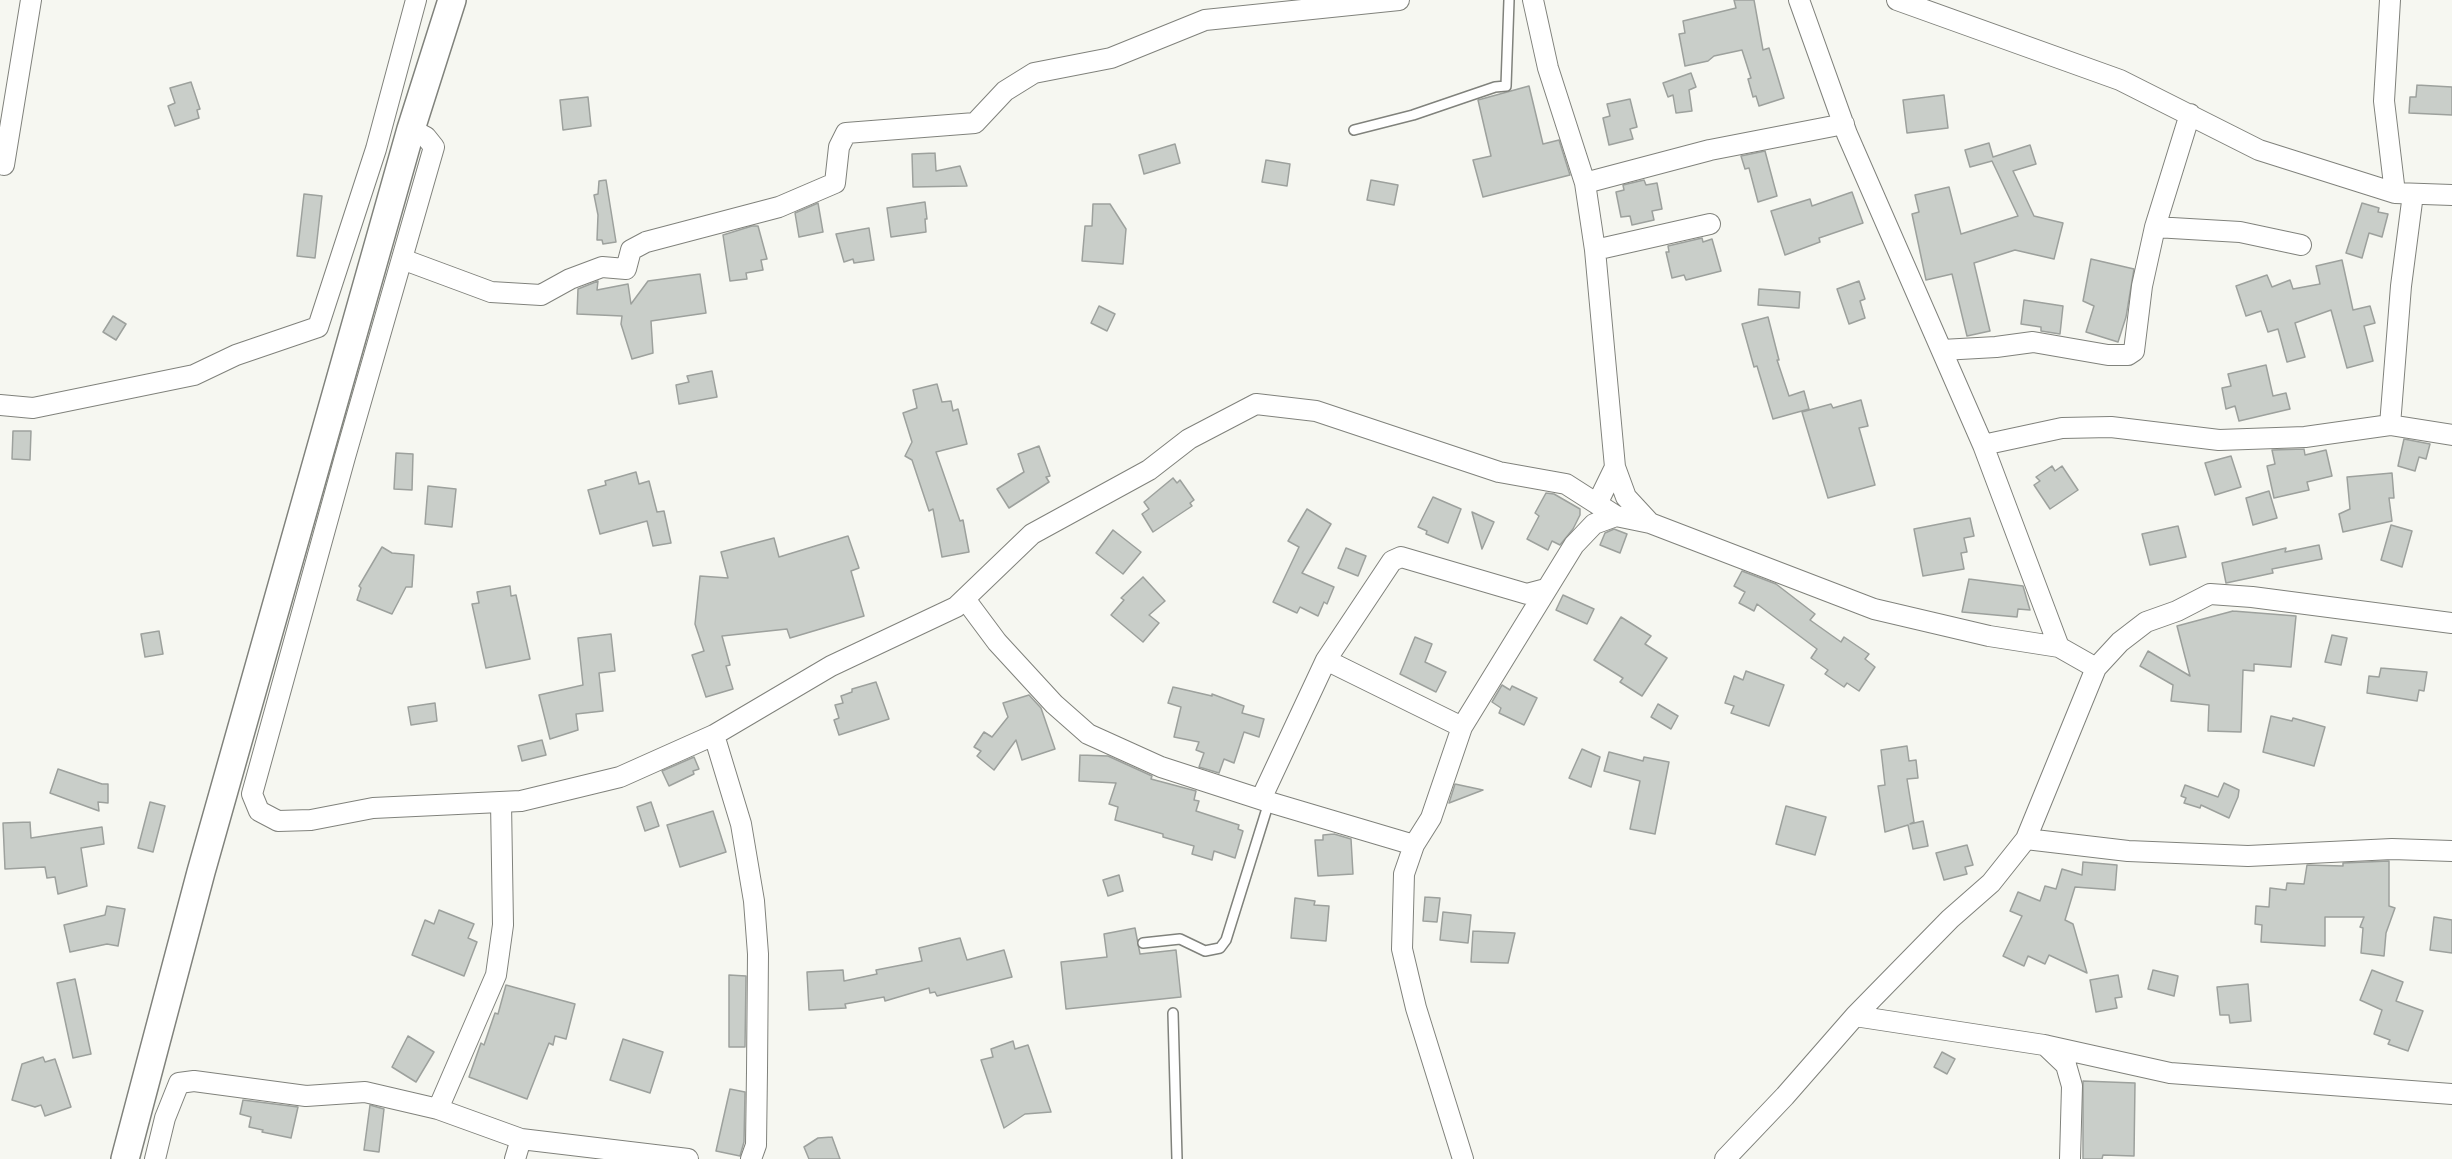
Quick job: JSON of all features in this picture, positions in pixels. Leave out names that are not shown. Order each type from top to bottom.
[{"type":"main road","points":[[125,1159],[204,861],[411,129],[452,0]]},
{"type":"street","points":[[4,165],[31,0]]},
{"type":"street","points":[[0,405],[33,408],[194,375],[236,355],[318,327],[376,149],[416,0]]},
{"type":"street","points":[[402,259],[491,292],[541,296],[570,279],[602,267],[626,269],[631,250],[646,242],[779,207],[835,183],[839,147],[846,133],[975,123],[1005,91],[1034,73],[1111,58],[1205,20],[1399,0]]},
{"type":"street","points":[[1533,0],[1548,68],[1585,183],[1595,250],[1616,467],[1626,497],[1650,523]]},
{"type":"street","points":[[1799,0],[1844,124],[1983,445],[2059,647]]},
{"type":"street","points":[[1897,0],[1933,6],[2120,80],[2259,150],[2404,194],[2452,195]]},
{"type":"street","points":[[2390,0],[2384,101],[2404,194],[2401,286],[2390,425]]},
{"type":"street","points":[[1942,350],[2033,342],[2108,355],[2128,355],[2134,351],[2142,286],[2155,227],[2190,114]]},
{"type":"street","points":[[1585,183],[1710,150],[1844,124]]},
{"type":"street","points":[[411,129],[426,137],[434,147],[252,794],[259,811],[278,821],[311,820],[373,808],[521,801],[620,777],[714,735],[831,666],[956,607],[1032,534],[1149,470],[1189,439],[1256,404],[1316,411],[1500,472],[1566,484],[1616,516],[1650,523],[1874,609],[1989,636],[2059,647],[2096,668]]},
{"type":"street","points":[[1595,250],[1710,224]]},
{"type":"street","points":[[2155,227],[2240,232],[2301,245]]},
{"type":"street","points":[[1983,445],[2062,428],[2111,427],[2219,440],[2305,438],[2390,425],[2452,435]]},
{"type":"street","points":[[1597,504],[1616,467]]},
{"type":"street","points":[[1463,1159],[1416,1008],[1402,949],[1404,874],[1414,845],[1431,818],[1462,727],[1574,545],[1594,524],[1616,516]]},
{"type":"street","points":[[1265,801],[1326,660],[1392,561],[1401,556],[1527,594],[1546,589]]},
{"type":"street","points":[[1725,1159],[1785,1096],[1855,1016],[1950,919],[1991,883],[2026,839],[2096,668],[2120,642],[2146,622],[2177,611],[2210,594],[2452,623]]},
{"type":"street","points":[[965,599],[997,642],[1054,704],[1088,734],[1161,767],[1265,801],[1414,845]]},
{"type":"street","points":[[1326,660],[1462,727]]},
{"type":"street","points":[[714,735],[741,824],[754,901],[758,954],[757,1071],[756,1145],[751,1159]]},
{"type":"street","points":[[438,1109],[496,975],[503,925],[501,802]]},
{"type":"street","points":[[2026,839],[2128,851],[2248,856],[2392,849],[2452,851]]},
{"type":"street","points":[[1855,1016],[2044,1045],[2170,1073],[2452,1094]]},
{"type":"street","points":[[2044,1045],[2066,1065],[2072,1086],[2070,1159]]},
{"type":"street","points":[[155,1159],[165,1118],[179,1083],[194,1081],[306,1096],[366,1092],[438,1109],[520,1139],[688,1159]]},
{"type":"street","points":[[515,1159],[520,1139]]},
{"type":"lane","points":[[1354,130],[1413,115],[1495,87],[1506,86],[1509,0]]},
{"type":"lane","points":[[1143,943],[1180,939],[1205,951],[1220,948],[1226,940],[1265,801]]},
{"type":"lane","points":[[1173,1013],[1177,1159]]},
{"type":"building","points":[[1734,0],[1754,0],[1763,50],[1769,48],[1784,98],[1759,106],[1756,96],[1753,97],[1748,79],[1751,78],[1742,50],[1685,66],[1679,34],[1685,33],[1683,21],[1736,8]]},
{"type":"building","points":[[1691,73],[1696,87],[1689,90],[1692,111],[1676,113],[1673,95],[1668,97],[1663,83]]},
{"type":"building","points":[[191,82],[200,109],[197,110],[199,118],[175,126],[168,106],[175,103],[170,88]]},
{"type":"building","points":[[2417,85],[2452,87],[2452,115],[2409,113],[2410,97],[2416,97]]},
{"type":"building","points":[[1529,86],[1543,144],[1559,140],[1570,175],[1483,197],[1473,160],[1491,156],[1478,100]]},
{"type":"building","points":[[1944,95],[1948,128],[1907,133],[1903,100]]},
{"type":"building","points":[[588,97],[591,126],[563,130],[560,100]]},
{"type":"building","points":[[1630,99],[1637,127],[1630,129],[1633,139],[1609,145],[1603,118],[1610,116],[1607,104]]},
{"type":"building","points":[[1989,143],[1993,157],[2030,145],[2036,164],[2013,171],[2034,216],[2063,223],[2054,259],[2015,250],[1974,263],[1990,331],[1967,336],[1952,274],[1926,280],[1912,214],[1919,212],[1915,195],[1949,187],[1961,234],[2018,216],[1992,161],[1970,167],[1965,150]]},
{"type":"building","points":[[1175,144],[1180,163],[1144,174],[1139,155]]},
{"type":"building","points":[[1765,151],[1777,196],[1758,202],[1749,168],[1745,169],[1741,156]]},
{"type":"building","points":[[935,153],[936,171],[960,166],[967,186],[913,187],[912,154]]},
{"type":"building","points":[[1266,160],[1290,164],[1287,186],[1262,182]]},
{"type":"building","points":[[606,180],[616,242],[603,244],[602,240],[597,240],[598,215],[594,195],[598,194],[599,181]]},
{"type":"building","points":[[1371,180],[1398,185],[1394,205],[1367,200]]},
{"type":"building","points":[[1644,180],[1646,185],[1657,183],[1662,209],[1652,211],[1654,220],[1632,225],[1630,216],[1621,217],[1616,192],[1624,190],[1623,185]]},
{"type":"building","points":[[1852,192],[1863,223],[1819,238],[1820,242],[1785,255],[1771,211],[1810,199],[1812,206]]},
{"type":"building","points":[[304,194],[322,196],[315,258],[297,256]]},
{"type":"building","points":[[925,202],[926,232],[891,237],[887,208]]},
{"type":"building","points":[[818,203],[823,232],[799,237],[795,213]]},
{"type":"building","points":[[2362,203],[2379,208],[2378,212],[2388,214],[2382,237],[2369,233],[2362,258],[2346,253]]},
{"type":"building","points":[[1093,204],[1110,204],[1126,229],[1123,264],[1082,261],[1085,226],[1092,226]]},
{"type":"building","points":[[758,226],[767,259],[761,260],[763,270],[746,273],[747,279],[730,281],[723,235]]},
{"type":"building","points":[[869,228],[874,260],[854,263],[853,259],[844,262],[836,234]]},
{"type":"building","points":[[1702,238],[1703,242],[1712,239],[1721,271],[1686,280],[1684,275],[1672,278],[1666,252],[1669,252],[1668,246]]},
{"type":"building","points":[[2091,259],[2134,269],[2126,317],[2118,342],[2086,332],[2094,306],[2083,301]]},
{"type":"building","points":[[2342,260],[2353,310],[2370,306],[2375,323],[2364,326],[2373,361],[2347,368],[2331,310],[2295,323],[2305,357],[2287,362],[2278,329],[2268,332],[2261,311],[2246,316],[2236,286],[2267,275],[2272,287],[2290,280],[2293,289],[2320,284],[2316,266]]},
{"type":"building","points":[[700,274],[706,313],[651,321],[653,353],[632,359],[621,324],[622,316],[577,314],[578,289],[598,281],[597,290],[628,284],[631,304],[648,281]]},
{"type":"building","points":[[1859,281],[1865,299],[1860,301],[1865,318],[1849,324],[1837,289]]},
{"type":"building","points":[[1759,289],[1800,292],[1799,308],[1758,305]]},
{"type":"building","points":[[2024,300],[2063,306],[2060,334],[2041,331],[2041,327],[2021,324]]},
{"type":"building","points":[[1099,306],[1115,314],[1107,331],[1091,323]]},
{"type":"building","points":[[113,316],[126,324],[116,340],[103,332]]},
{"type":"building","points":[[1768,317],[1779,360],[1777,360],[1789,396],[1804,391],[1809,409],[1773,419],[1757,366],[1754,367],[1742,324]]},
{"type":"building","points":[[2266,365],[2273,396],[2286,393],[2290,409],[2239,421],[2235,406],[2226,409],[2222,388],[2231,386],[2228,374]]},
{"type":"building","points":[[712,371],[717,397],[679,404],[676,385],[689,382],[687,376]]},
{"type":"building","points":[[937,384],[942,402],[951,401],[953,411],[958,409],[967,444],[936,452],[960,521],[963,520],[969,552],[942,557],[933,509],[929,511],[912,460],[905,456],[912,442],[903,413],[917,408],[913,390]]},
{"type":"building","points":[[1861,400],[1868,426],[1859,428],[1875,485],[1828,498],[1802,412],[1831,404],[1833,408]]},
{"type":"building","points":[[13,431],[31,431],[30,460],[12,459]]},
{"type":"building","points":[[2404,439],[2430,444],[2426,459],[2419,457],[2415,471],[2398,466]]},
{"type":"building","points":[[1039,446],[1050,476],[1046,477],[1049,482],[1009,508],[997,489],[1024,472],[1018,454]]},
{"type":"building","points":[[2304,449],[2305,455],[2326,450],[2332,476],[2307,482],[2309,490],[2274,498],[2267,466],[2275,464],[2272,450]]},
{"type":"building","points":[[396,453],[413,454],[412,490],[394,489]]},
{"type":"building","points":[[2231,456],[2241,487],[2215,495],[2205,463]]},
{"type":"building","points":[[2052,466],[2055,471],[2062,466],[2078,490],[2050,509],[2034,485],[2040,481],[2036,477]]},
{"type":"building","points":[[636,472],[639,484],[649,481],[657,512],[664,511],[671,543],[653,546],[647,521],[600,534],[588,490],[606,485],[605,481]]},
{"type":"building","points":[[2392,473],[2394,498],[2389,498],[2392,521],[2343,532],[2339,514],[2350,509],[2347,477]]},
{"type":"building","points":[[1173,478],[1177,483],[1180,480],[1194,500],[1190,503],[1192,506],[1153,532],[1142,514],[1149,509],[1144,502]]},
{"type":"building","points":[[428,486],[456,489],[452,527],[425,524]]},
{"type":"building","points":[[2269,491],[2277,518],[2253,525],[2246,498]]},
{"type":"building","points":[[1546,493],[1554,494],[1580,509],[1580,515],[1573,529],[1560,545],[1552,541],[1548,550],[1527,539],[1539,516],[1535,513]]},
{"type":"building","points":[[1433,497],[1461,509],[1448,543],[1426,534],[1427,531],[1418,527]]},
{"type":"building","points":[[1307,509],[1331,524],[1302,573],[1334,587],[1327,604],[1324,602],[1318,616],[1300,607],[1297,613],[1273,602],[1299,547],[1288,541]]},
{"type":"building","points":[[1472,512],[1494,522],[1482,549]]},
{"type":"building","points":[[1970,518],[1974,536],[1964,538],[1967,552],[1961,553],[1964,569],[1923,576],[1914,529]]},
{"type":"building","points":[[2391,525],[2412,531],[2402,567],[2381,560]]},
{"type":"building","points":[[2178,526],[2186,557],[2150,565],[2142,534]]},
{"type":"building","points":[[1614,529],[1627,534],[1620,553],[1600,545],[1605,533]]},
{"type":"building","points":[[1113,530],[1141,552],[1123,574],[1096,553]]},
{"type":"building","points":[[848,536],[859,568],[851,571],[864,616],[790,638],[787,629],[722,636],[730,665],[726,666],[733,689],[706,697],[692,655],[704,651],[695,624],[700,576],[728,578],[721,552],[774,538],[779,557]]},
{"type":"building","points":[[2319,545],[2322,559],[2272,569],[2273,573],[2226,583],[2222,563],[2286,548],[2285,552]]},
{"type":"building","points":[[382,547],[392,553],[414,555],[412,587],[406,587],[392,614],[357,600],[361,588],[359,586]]},
{"type":"building","points":[[1346,548],[1366,556],[1358,576],[1338,568]]},
{"type":"building","points":[[1742,571],[1776,584],[1815,614],[1810,620],[1841,642],[1844,637],[1869,654],[1865,659],[1875,667],[1859,691],[1847,683],[1844,687],[1825,674],[1828,670],[1811,658],[1817,649],[1757,604],[1754,611],[1739,603],[1745,592],[1734,586]]},
{"type":"building","points":[[1143,577],[1165,601],[1149,615],[1159,623],[1143,642],[1111,615],[1124,600],[1121,598]]},
{"type":"building","points":[[1969,579],[2023,586],[2030,610],[2018,609],[2017,617],[1962,612]]},
{"type":"building","points":[[510,586],[511,596],[516,595],[530,659],[486,668],[472,604],[479,603],[477,592]]},
{"type":"building","points":[[1563,595],[1594,609],[1587,624],[1556,610]]},
{"type":"building","points":[[2233,611],[2296,616],[2291,667],[2254,664],[2254,671],[2243,670],[2241,732],[2208,731],[2209,705],[2171,701],[2173,685],[2140,666],[2148,651],[2190,676],[2177,626]]},
{"type":"building","points":[[1621,617],[1651,636],[1645,644],[1667,658],[1642,696],[1620,682],[1623,678],[1594,660]]},
{"type":"building","points":[[159,631],[163,654],[145,657],[141,634]]},
{"type":"building","points":[[611,634],[615,671],[599,673],[603,711],[576,714],[578,730],[550,739],[539,695],[583,685],[578,638]]},
{"type":"building","points":[[2332,635],[2347,638],[2341,665],[2325,662]]},
{"type":"building","points":[[1415,637],[1432,644],[1425,662],[1446,672],[1436,692],[1400,674]]},
{"type":"building","points":[[2381,668],[2427,672],[2424,691],[2419,690],[2417,701],[2367,693],[2369,676],[2379,677]]},
{"type":"building","points":[[1746,671],[1784,685],[1769,726],[1731,713],[1734,706],[1725,703],[1734,676],[1743,680]]},
{"type":"building","points":[[876,682],[889,719],[839,735],[834,720],[839,718],[835,705],[843,703],[841,696],[852,692],[852,689]]},
{"type":"building","points":[[1502,685],[1510,690],[1512,686],[1537,698],[1524,725],[1499,713],[1501,708],[1492,702]]},
{"type":"building","points":[[1173,687],[1212,696],[1212,694],[1244,706],[1242,713],[1264,719],[1259,737],[1244,732],[1234,763],[1224,759],[1219,773],[1199,767],[1204,753],[1196,750],[1199,742],[1174,737],[1181,707],[1168,703]]},
{"type":"building","points":[[1029,695],[1041,708],[1055,749],[1022,760],[1016,740],[994,770],[977,756],[981,751],[974,747],[984,732],[992,737],[1008,717],[1003,703]]},
{"type":"building","points":[[435,703],[437,721],[411,725],[408,707]]},
{"type":"building","points":[[1658,704],[1678,716],[1671,729],[1651,717]]},
{"type":"building","points":[[2271,716],[2292,721],[2293,718],[2325,727],[2314,766],[2263,752]]},
{"type":"building","points":[[542,740],[546,755],[522,761],[518,746]]},
{"type":"building","points":[[1907,746],[1909,761],[1916,760],[1918,778],[1907,779],[1914,822],[1910,824],[1923,821],[1928,846],[1913,849],[1908,825],[1885,832],[1878,786],[1885,785],[1881,750]]},
{"type":"building","points":[[1582,749],[1600,757],[1591,787],[1569,778]]},
{"type":"building","points":[[1609,752],[1643,761],[1644,757],[1669,762],[1655,834],[1630,829],[1640,781],[1604,771]]},
{"type":"building","points":[[1080,755],[1108,756],[1152,776],[1151,779],[1196,791],[1194,800],[1199,801],[1196,811],[1239,825],[1238,829],[1243,831],[1235,858],[1214,851],[1212,860],[1192,854],[1194,846],[1115,820],[1118,807],[1109,804],[1116,783],[1079,781]]},
{"type":"building","points":[[694,757],[699,769],[693,771],[694,774],[669,786],[662,771]]},
{"type":"building","points":[[58,769],[108,784],[108,803],[98,802],[99,811],[50,793]]},
{"type":"building","points":[[2224,783],[2239,790],[2229,818],[2201,805],[2200,808],[2184,803],[2186,798],[2181,796],[2185,785],[2218,797]]},
{"type":"building","points":[[1455,784],[1483,790],[1449,803]]},
{"type":"building","points":[[150,802],[165,806],[153,852],[138,848]]},
{"type":"building","points":[[651,802],[659,826],[645,831],[637,807]]},
{"type":"building","points":[[1786,806],[1826,817],[1815,855],[1776,844]]},
{"type":"building","points":[[713,811],[726,852],[680,867],[667,825]]},
{"type":"building","points":[[30,822],[31,838],[102,827],[104,844],[81,848],[87,886],[58,894],[55,877],[47,878],[45,867],[5,869],[3,823]]},
{"type":"building","points":[[1334,834],[1351,839],[1353,874],[1318,876],[1315,840],[1323,840],[1323,835]]},
{"type":"building","points":[[1967,845],[1973,865],[1965,867],[1967,874],[1944,880],[1936,853]]},
{"type":"building","points":[[2389,861],[2389,906],[2395,908],[2386,933],[2384,956],[2361,953],[2363,928],[2360,927],[2364,917],[2325,917],[2325,946],[2261,942],[2262,925],[2255,924],[2256,906],[2269,907],[2270,888],[2286,890],[2287,883],[2304,884],[2307,865],[2343,866],[2343,863]]},
{"type":"building","points":[[2083,862],[2117,865],[2115,890],[2075,887],[2065,920],[2073,924],[2087,973],[2049,955],[2045,964],[2028,956],[2024,966],[2003,956],[2022,916],[2010,911],[2018,892],[2040,901],[2045,886],[2056,889],[2062,869],[2082,875]]},
{"type":"building","points":[[1119,875],[1123,891],[1108,896],[1103,880]]},
{"type":"building","points":[[1425,897],[1440,898],[1437,922],[1423,921]]},
{"type":"building","points":[[1295,898],[1315,901],[1314,905],[1329,906],[1326,941],[1291,938]]},
{"type":"building","points":[[107,906],[125,909],[118,946],[107,944],[70,952],[64,925],[105,915]]},
{"type":"building","points":[[439,910],[474,924],[468,938],[477,942],[464,976],[412,955],[425,920],[434,924]]},
{"type":"building","points":[[1443,912],[1471,915],[1468,943],[1440,940]]},
{"type":"building","points":[[2434,917],[2452,920],[2452,953],[2430,950]]},
{"type":"building","points":[[1135,928],[1140,954],[1176,950],[1181,997],[1066,1009],[1061,962],[1107,957],[1104,934]]},
{"type":"building","points":[[1473,931],[1515,933],[1508,963],[1471,962]]},
{"type":"building","points":[[960,938],[967,960],[1004,950],[1012,977],[937,996],[935,992],[930,993],[929,988],[885,1001],[884,997],[845,1004],[846,1008],[809,1010],[807,972],[843,970],[844,981],[877,974],[876,970],[922,961],[919,948]]},
{"type":"building","points":[[2153,970],[2178,976],[2174,996],[2148,989]]},
{"type":"building","points":[[2372,970],[2403,982],[2396,1001],[2423,1011],[2408,1051],[2388,1044],[2390,1040],[2374,1034],[2382,1010],[2360,1000]]},
{"type":"building","points":[[729,975],[746,976],[745,1047],[729,1047]]},
{"type":"building","points":[[2118,975],[2122,997],[2115,998],[2117,1008],[2096,1012],[2090,980]]},
{"type":"building","points":[[75,979],[91,1054],[73,1058],[57,983]]},
{"type":"building","points":[[2248,984],[2251,1021],[2230,1023],[2229,1015],[2220,1015],[2217,987]]},
{"type":"building","points":[[506,985],[575,1004],[566,1039],[555,1036],[553,1045],[549,1043],[527,1099],[469,1077],[481,1043],[484,1045],[495,1013],[498,1014]]},
{"type":"building","points":[[408,1036],[434,1052],[416,1082],[392,1067]]},
{"type":"building","points":[[623,1039],[663,1052],[650,1093],[610,1080]]},
{"type":"building","points":[[1013,1041],[1015,1049],[1028,1045],[1051,1112],[1025,1114],[1004,1128],[981,1060],[993,1057],[991,1049]]},
{"type":"building","points":[[1942,1052],[1955,1059],[1947,1074],[1934,1067]]},
{"type":"building","points":[[43,1057],[45,1062],[55,1059],[71,1107],[45,1116],[41,1105],[35,1107],[12,1100],[22,1064]]},
{"type":"building","points":[[2083,1081],[2135,1083],[2134,1156],[2103,1155],[2102,1159],[2083,1159]]},
{"type":"building","points":[[730,1089],[745,1092],[744,1142],[740,1156],[716,1151]]},
{"type":"building","points":[[243,1100],[298,1107],[291,1138],[249,1127],[251,1117],[240,1114]]},
{"type":"building","points":[[370,1105],[384,1109],[379,1152],[364,1150]]},
{"type":"building","points":[[832,1137],[840,1159],[809,1159],[804,1147],[818,1138]]}]
